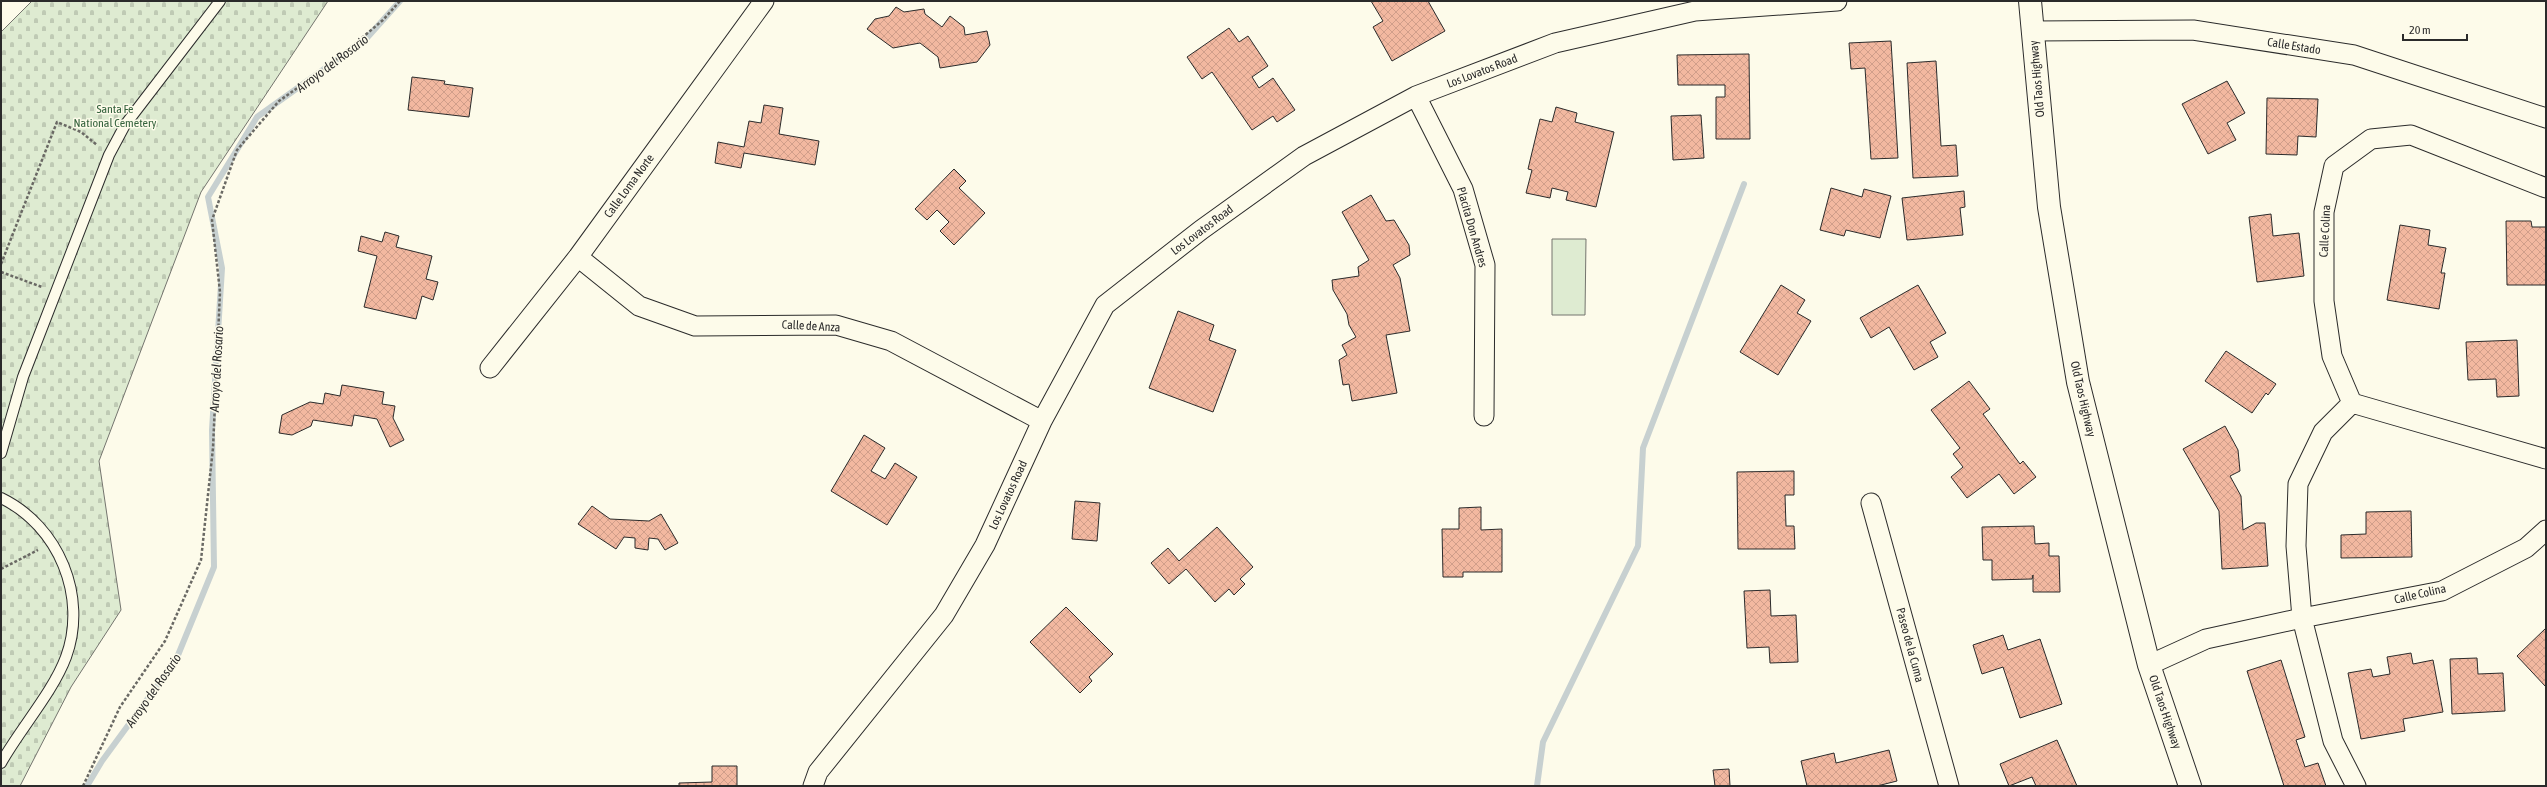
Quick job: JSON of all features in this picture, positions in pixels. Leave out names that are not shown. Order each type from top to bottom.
[{"type":"street","name":"Calle Loma Norte","points":[[490,368],[578,257],[764,1]]},
{"type":"street","name":"Los Lovatos Road","points":[[813,786],[818,772],[944,615],[985,545],[1042,421],[1105,305],[1201,230],[1304,156],[1416,96],[1555,43],[1695,12],[1837,1]]},
{"type":"street","name":"Old Taos Highway","points":[[2030,1],[2049,207],[2078,382],[2149,665],[2190,786]]},
{"type":"street","name":"Calle Estado","points":[[2033,31],[2193,30],[2354,55],[2546,118]]},
{"type":"street","name":"Placita Don Andres","points":[[1416,96],[1463,189],[1485,265],[1484,416]]},
{"type":"street","name":"Calle Colina","points":[[2352,403],[2332,356],[2324,301],[2324,212],[2334,166],[2371,139],[2411,135],[2546,188]]},
{"type":"street","name":"Calle de Anza","points":[[578,257],[639,306],[695,326],[836,325],[891,341],[1042,421]]},
{"type":"street","points":[[2356,786],[2333,741],[2302,618],[2296,546],[2298,484],[2322,432],[2352,403],[2546,459]]},
{"type":"street","name":"Paseo de la Cuma","points":[[1871,503],[1949,786]]},
{"type":"street","name":"Calle Colina","points":[[2149,665],[2206,639],[2302,618],[2442,591],[2526,548],[2546,530]]},
{"type":"lane","points":[[1,453],[16,398],[109,155],[126,125],[220,1]]},
{"type":"lane","points":[[1,498],[25,514],[52,542],[64,566],[72,594],[74,620],[70,645],[60,670],[1,763]]},
{"type":"path","points":[[83,786],[120,707],[165,641],[201,560],[213,448],[220,292],[212,220],[237,150],[279,101],[330,65],[383,20],[400,1]]},
{"type":"path","points":[[1,264],[57,122],[81,132],[109,155]]},
{"type":"path","points":[[1,272],[56,293]]},
{"type":"path","points":[[1,569],[52,542]]},
{"type":"green space","name":"Santa Fe National Cemetery","points":[[32,1],[328,1],[201,192],[99,461],[121,610],[71,687],[20,786],[1,786],[1,32]]},
{"type":"green space","points":[[1552,239],[1586,239],[1585,315],[1552,315]]},
{"type":"building","points":[[1371,1],[1428,1],[1445,31],[1392,61],[1373,27],[1383,21]]},
{"type":"building","points":[[896,7],[904,12],[924,9],[925,14],[942,27],[950,16],[964,27],[965,35],[987,31],[990,45],[977,62],[940,68],[938,57],[920,43],[893,48],[867,29],[875,19],[889,16]]},
{"type":"building","points":[[1229,28],[1239,42],[1248,36],[1268,66],[1252,77],[1259,88],[1273,78],[1295,110],[1277,122],[1273,116],[1252,130],[1212,72],[1202,79],[1187,57]]},
{"type":"building","points":[[1891,41],[1898,158],[1871,159],[1865,68],[1851,69],[1849,43]]},
{"type":"building","points":[[1749,54],[1750,139],[1716,139],[1716,97],[1725,97],[1725,85],[1678,85],[1677,55]]},
{"type":"building","points":[[1936,61],[1941,146],[1956,145],[1958,176],[1913,178],[1907,63]]},
{"type":"building","points":[[412,77],[445,81],[444,84],[473,88],[469,117],[408,110]]},
{"type":"building","points":[[2227,81],[2245,113],[2227,123],[2236,140],[2208,154],[2182,104]]},
{"type":"building","points":[[2267,98],[2318,99],[2316,137],[2298,136],[2297,155],[2266,154]]},
{"type":"building","points":[[764,105],[783,108],[779,134],[819,141],[815,165],[744,153],[741,168],[715,163],[718,142],[744,147],[749,121],[761,123]]},
{"type":"building","points":[[1556,107],[1577,113],[1575,122],[1614,132],[1596,207],[1566,200],[1568,192],[1552,188],[1550,198],[1526,193],[1532,170],[1528,169],[1540,119],[1552,122]]},
{"type":"building","points":[[1701,115],[1704,158],[1673,160],[1671,116]]},
{"type":"building","points":[[954,169],[966,181],[959,188],[985,213],[954,245],[940,231],[949,222],[937,210],[927,220],[915,209]]},
{"type":"building","points":[[1831,188],[1862,197],[1864,189],[1891,196],[1880,238],[1846,230],[1844,236],[1820,230]]},
{"type":"building","points":[[1964,191],[1965,207],[1960,208],[1963,235],[1907,240],[1902,198]]},
{"type":"building","points":[[1371,195],[1386,221],[1394,220],[1409,245],[1410,255],[1393,265],[1400,278],[1410,331],[1386,335],[1397,393],[1352,401],[1349,384],[1343,385],[1339,360],[1347,355],[1342,345],[1356,337],[1349,325],[1347,314],[1333,290],[1332,280],[1359,276],[1358,267],[1369,260],[1342,212]]},
{"type":"building","points":[[2271,214],[2273,236],[2299,233],[2304,276],[2257,282],[2249,217]]},
{"type":"building","points":[[2506,221],[2531,221],[2532,227],[2546,227],[2546,285],[2507,285]]},
{"type":"building","points":[[2400,225],[2430,230],[2428,245],[2446,248],[2441,273],[2445,273],[2439,309],[2387,300]]},
{"type":"building","points":[[385,232],[399,236],[396,247],[432,256],[426,279],[438,282],[433,300],[422,296],[416,319],[364,307],[377,256],[358,251],[361,236],[382,242]]},
{"type":"building","points":[[1781,285],[1805,300],[1797,313],[1811,321],[1778,375],[1740,352]]},
{"type":"building","points":[[1918,285],[1946,333],[1930,342],[1938,357],[1914,370],[1889,327],[1871,338],[1860,318]]},
{"type":"building","points":[[1178,311],[1214,325],[1209,340],[1236,350],[1213,412],[1149,388]]},
{"type":"building","points":[[2517,340],[2519,396],[2497,397],[2496,379],[2468,380],[2466,342]]},
{"type":"building","points":[[2226,351],[2276,384],[2268,395],[2266,393],[2252,413],[2205,381]]},
{"type":"building","points":[[1969,381],[1990,409],[1983,414],[2020,464],[2023,461],[2036,477],[2014,494],[1999,474],[1967,498],[1951,477],[1963,467],[1953,454],[1960,448],[1931,410]]},
{"type":"building","points":[[342,385],[384,392],[382,404],[395,406],[393,418],[404,440],[390,447],[377,419],[354,415],[352,426],[313,420],[311,426],[292,435],[279,433],[282,415],[310,402],[323,404],[325,393],[340,396]]},
{"type":"building","points":[[2225,426],[2238,450],[2240,471],[2230,476],[2241,496],[2243,530],[2256,523],[2265,523],[2268,566],[2222,569],[2219,511],[2183,449]]},
{"type":"building","points":[[864,435],[885,448],[871,471],[885,479],[895,463],[917,477],[887,525],[831,491]]},
{"type":"building","points":[[1794,471],[1794,495],[1785,495],[1786,526],[1794,526],[1795,549],[1738,549],[1737,472]]},
{"type":"building","points":[[1075,501],[1100,503],[1097,541],[1072,539]]},
{"type":"building","points":[[592,506],[610,519],[649,521],[661,514],[678,543],[665,550],[658,539],[649,538],[648,550],[635,548],[635,538],[624,537],[616,549],[578,524]]},
{"type":"building","points":[[1481,507],[1481,530],[1502,529],[1502,572],[1463,572],[1463,577],[1443,577],[1442,529],[1459,529],[1459,508]]},
{"type":"building","points":[[2411,511],[2412,557],[2341,558],[2341,535],[2366,534],[2366,512]]},
{"type":"building","points":[[2034,526],[2035,544],[2049,543],[2049,556],[2059,556],[2060,592],[2033,592],[2033,575],[2032,579],[1992,580],[1992,560],[1983,560],[1982,527]]},
{"type":"building","points":[[1217,527],[1253,567],[1240,579],[1245,584],[1234,595],[1229,589],[1215,602],[1186,569],[1169,584],[1151,563],[1168,548],[1179,561]]},
{"type":"building","points":[[1770,590],[1771,616],[1796,615],[1798,662],[1770,663],[1769,647],[1747,648],[1744,591]]},
{"type":"building","points":[[1066,607],[1113,654],[1089,677],[1092,681],[1080,693],[1030,642]]},
{"type":"building","points":[[2546,628],[2546,687],[2517,656]]},
{"type":"building","points":[[2003,635],[2008,650],[2040,639],[2062,704],[2020,718],[2003,667],[1982,674],[1973,645]]},
{"type":"building","points":[[2411,653],[2413,664],[2433,660],[2443,712],[2403,719],[2405,731],[2361,739],[2348,673],[2371,669],[2373,677],[2390,674],[2387,657]]},
{"type":"building","points":[[2477,658],[2478,674],[2503,673],[2505,711],[2452,714],[2450,659]]},
{"type":"building","points":[[2281,660],[2305,737],[2296,740],[2305,767],[2318,763],[2326,786],[2284,786],[2247,671]]},
{"type":"building","points":[[2057,740],[2077,786],[2036,786],[2032,777],[2009,786],[2000,764]]},
{"type":"building","points":[[1889,750],[1897,781],[1877,786],[1807,786],[1801,761],[1834,753],[1836,763]]},
{"type":"building","points":[[712,766],[737,766],[737,786],[679,786],[679,783],[712,782]]},
{"type":"building","points":[[1729,769],[1730,786],[1715,786],[1713,770]]},
{"type":"waterway","name":"Arroyo del Rosario","points":[[87,786],[102,761],[176,660],[214,567],[212,430],[222,268],[208,197],[257,117],[366,39],[400,1]]},
{"type":"waterway","points":[[1537,786],[1543,742],[1638,546],[1643,448],[1744,184]]}]
